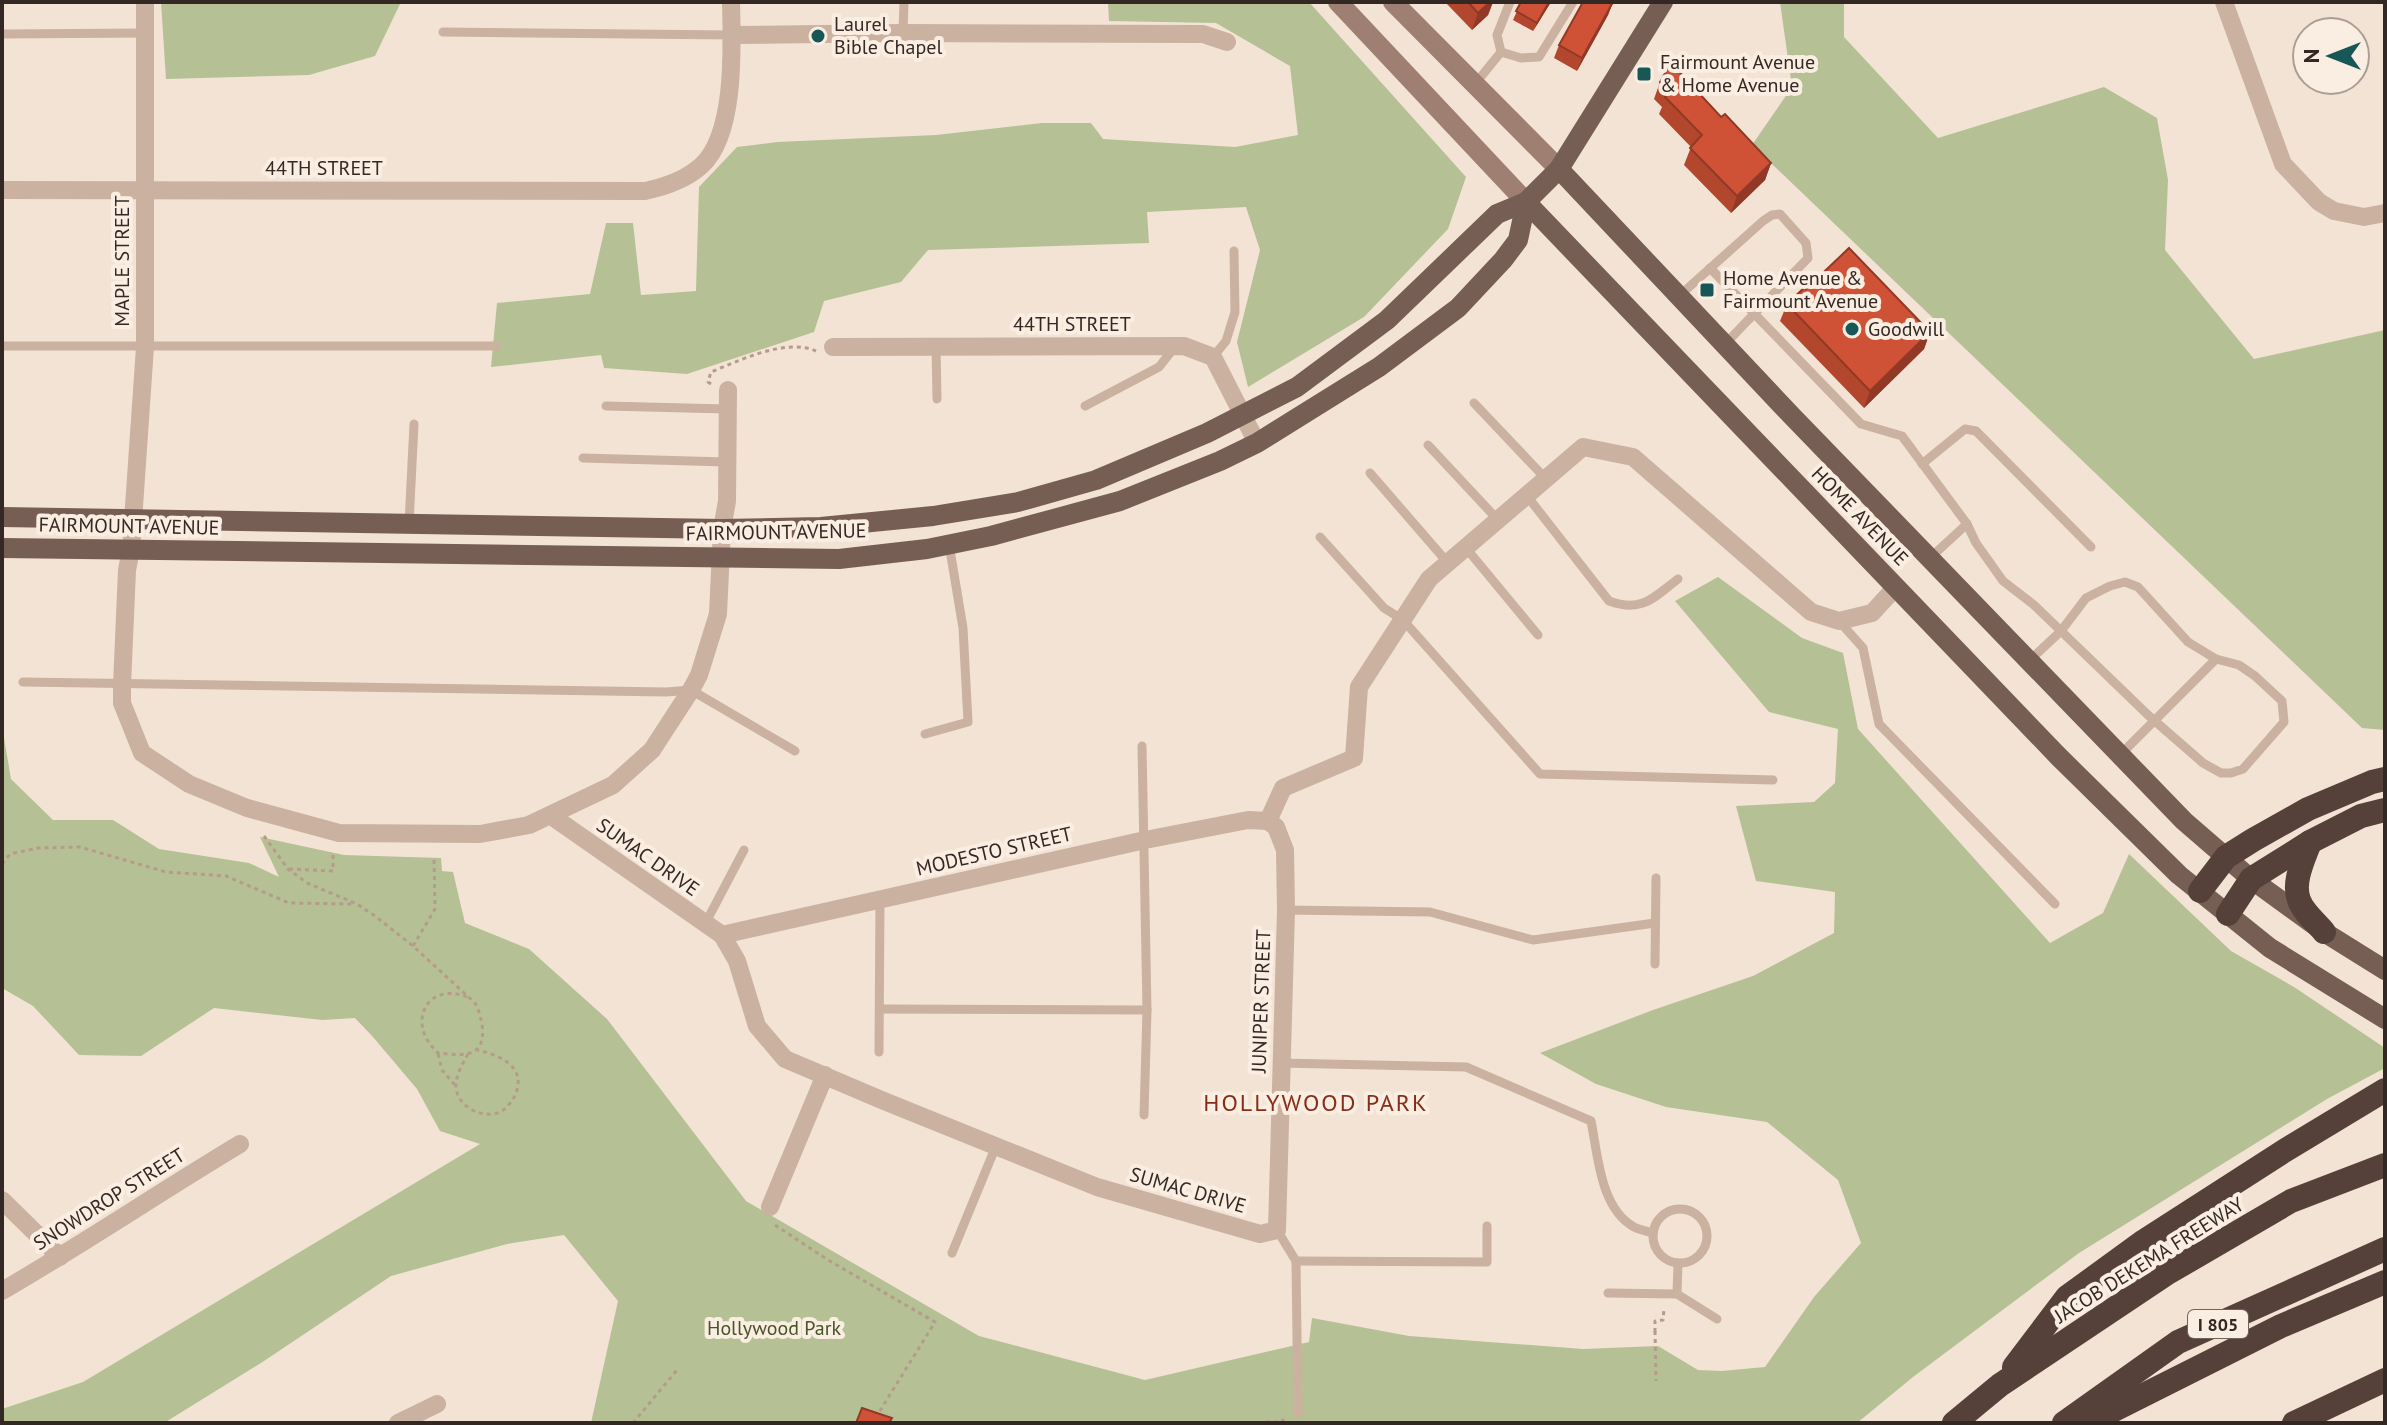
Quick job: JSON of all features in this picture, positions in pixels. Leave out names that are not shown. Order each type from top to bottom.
[{"type":"highway","points":[[2200,891],[2226,857],[2308,809],[2385,779]]},
{"type":"highway","points":[[2228,914],[2251,879],[2310,842],[2361,816],[2385,810]]},
{"type":"highway","points":[[2310,842],[2299,871],[2297,895],[2324,932]]},
{"type":"highway","points":[[2000,1385],[2067,1297],[2144,1241],[2385,1090]]},
{"type":"highway","points":[[2291,1201],[2385,1147]]},
{"type":"highway","name":"JACOB DEKEMA FREEWAY","points":[[1954,1423],[2000,1385],[2166,1274],[2291,1201],[2385,1165]]},
{"type":"highway","name":"I 805","points":[[2064,1423],[2178,1342],[2385,1249]]},
{"type":"highway","points":[[2088,1423],[2281,1326],[2385,1282]]},
{"type":"highway","points":[[2294,1423],[2385,1380]]},
{"type":"main road","name":"HOME AVENUE","points":[[1338,2],[2058,756],[2179,875],[2270,948],[2385,1019]]},
{"type":"main road","name":"HOME AVENUE","points":[[1393,2],[1559,169],[2184,821],[2251,879],[2324,932],[2385,970]]},
{"type":"main road","name":"FAIRMOUNT AVENUE","points":[[2,517],[722,529],[821,527],[933,516],[1018,502],[1096,480],[1243,416],[1297,387],[1387,320],[1497,214],[1526,202],[1559,169],[1663,2]]},
{"type":"main road","name":"FAIRMOUNT AVENUE","points":[[2,548],[839,559],[991,536],[1120,501],[1220,461],[1257,443],[1379,367],[1458,308],[1503,260],[1518,240],[1526,202]]},
{"type":"street","name":"MAPLE STREET","points":[[132,519],[145,347],[145,2]]},
{"type":"street","points":[[731,2],[732,35],[1203,34],[1227,42]]},
{"type":"street","points":[[2224,2],[2283,164],[2319,202],[2334,211],[2364,217],[2385,213]]},
{"type":"street","name":"44TH STREET","points":[[2,190],[645,191],[664,187],[701,166],[717,146],[729,97],[732,35]]},
{"type":"street","name":"44TH STREET","points":[[833,347],[1175,345],[1213,357]]},
{"type":"street","points":[[1213,357],[1257,443]]},
{"type":"street","points":[[132,519],[122,703],[142,753],[189,784],[247,808],[339,833],[480,834],[529,825],[613,785],[652,750],[699,675],[718,614],[722,529],[727,501],[728,399]]},
{"type":"street","points":[[1272,824],[1283,788],[1354,758],[1359,687],[1429,579],[1583,447],[1633,457],[1811,612],[1839,621],[1872,613],[1896,587]]},
{"type":"street","name":"SUMAC DRIVE","points":[[550,815],[722,935],[737,961],[757,1026],[785,1059],[1110,1191],[1260,1234],[1277,1230]]},
{"type":"street","name":"MODESTO STREET","points":[[722,935],[1145,840],[1248,820],[1272,824]]},
{"type":"street","name":"JUNIPER STREET","points":[[1272,824],[1285,850],[1286,910],[1277,1230]]},
{"type":"street","points":[[770,1207],[825,1075]]},
{"type":"street","name":"SNOWDROP STREET","points":[[2,1291],[240,1144]]},
{"type":"street","points":[[2,1200],[60,1257]]},
{"type":"street","points":[[398,1423],[430,1413]]},
{"type":"lane","points":[[903,33],[904,2]]},
{"type":"lane","points":[[1501,52],[1497,35],[1510,2]]},
{"type":"lane","points":[[1501,52],[1521,58],[1539,57],[1573,2]]},
{"type":"lane","points":[[443,32],[732,35]]},
{"type":"lane","points":[[2,34],[145,33]]},
{"type":"lane","points":[[1475,84],[1501,52]]},
{"type":"lane","points":[[1679,296],[1763,221],[1780,214],[1806,243],[1808,258],[1725,344]]},
{"type":"lane","points":[[1213,357],[1226,341],[1235,312],[1234,251]]},
{"type":"lane","points":[[1710,268],[1861,424],[1902,436],[1967,524],[1984,556],[2003,581],[2034,605],[2061,631],[2155,721],[2203,763],[2221,773],[2243,769],[2284,722],[2282,701],[2255,676],[2239,665],[2216,659],[2188,642],[2138,587],[2125,582],[2086,598],[2061,631],[2029,661]]},
{"type":"lane","points":[[1085,406],[1159,367],[1175,345]]},
{"type":"lane","points":[[2,346],[497,346]]},
{"type":"lane","points":[[936,346],[937,399]]},
{"type":"lane","points":[[606,406],[728,399]]},
{"type":"lane","points":[[1474,403],[1546,479]]},
{"type":"lane","points":[[409,524],[414,424]]},
{"type":"lane","points":[[1922,464],[1965,429],[1976,431],[2091,547]]},
{"type":"lane","points":[[1428,445],[1498,520]]},
{"type":"lane","points":[[583,458],[727,462]]},
{"type":"lane","points":[[1370,473],[1448,563]]},
{"type":"lane","points":[[1527,496],[1609,601],[1625,607],[1645,604],[1678,579]]},
{"type":"lane","points":[[1930,558],[1967,524]]},
{"type":"lane","points":[[1320,537],[1384,608],[1403,620],[1540,774],[1773,780]]},
{"type":"lane","points":[[925,734],[968,722],[963,628],[949,544]]},
{"type":"lane","points":[[1466,548],[1538,635]]},
{"type":"lane","points":[[1839,621],[1863,648],[1879,724],[2055,904]]},
{"type":"lane","points":[[2120,755],[2216,659]]},
{"type":"lane","points":[[23,682],[691,690],[795,751]]},
{"type":"lane","points":[[1142,746],[1147,1010],[1144,1115]]},
{"type":"lane","points":[[705,924],[744,850]]},
{"type":"lane","points":[[1655,964],[1656,878]]},
{"type":"lane","points":[[879,1052],[880,899]]},
{"type":"lane","points":[[1286,910],[1430,912],[1533,940],[1655,923]]},
{"type":"lane","points":[[880,1009],[1147,1010]]},
{"type":"lane","points":[[1281,1063],[1466,1067],[1591,1121],[1607,1195],[1617,1212],[1633,1226],[1653,1233]]},
{"type":"lane","points":[[952,1253],[996,1146]]},
{"type":"lane","points":[[1678,1208],[1695,1213],[1706,1229],[1705,1246],[1694,1259],[1678,1263],[1662,1257],[1653,1233],[1661,1216],[1678,1208]]},
{"type":"lane","points":[[1296,1261],[1487,1262],[1487,1226]]},
{"type":"lane","points":[[1277,1230],[1296,1261],[1298,1413]]},
{"type":"lane","points":[[1677,1294],[1678,1263]]},
{"type":"lane","points":[[1608,1293],[1677,1294],[1717,1319]]},
{"type":"path","points":[[728,399],[708,382],[711,372],[761,352],[806,346],[822,354],[833,347]]},
{"type":"path","points":[[264,836],[288,869],[307,883],[357,904],[413,946],[475,1003],[481,1013],[482,1040],[477,1050],[468,1054],[438,1053]]},
{"type":"path","points":[[2,864],[10,854],[38,848],[80,847],[166,872],[226,876],[289,903],[357,904]]},
{"type":"path","points":[[288,869],[333,871],[333,851]]},
{"type":"path","points":[[413,946],[435,909],[434,856]]},
{"type":"path","points":[[467,997],[445,994],[431,1000],[422,1017],[421,1030],[427,1043],[438,1053],[442,1070],[455,1085],[461,1101],[478,1113],[497,1113],[513,1100],[519,1084],[516,1070],[504,1059],[477,1050]]},
{"type":"path","points":[[455,1085],[468,1054]]},
{"type":"path","points":[[770,1207],[765,1217],[828,1260],[935,1322],[878,1414]]},
{"type":"path","points":[[1656,1381],[1655,1321],[1663,1320],[1664,1305]]},
{"type":"path","points":[[633,1423],[677,1370]]},
{"type":"path","points":[[1266,1422],[1281,1422],[1285,1415]]},
{"type":"green space","points":[[161,2],[401,2],[375,56],[309,75],[166,79]]},
{"type":"green space","points":[[1108,2],[1309,2],[1466,177],[1448,229],[1364,317],[1248,387],[1237,342],[1260,250],[1246,207],[1147,212],[1149,243],[928,250],[901,282],[824,301],[814,332],[687,374],[604,368],[601,355],[491,367],[497,303],[590,294],[606,223],[633,223],[641,295],[696,291],[699,187],[737,147],[777,142],[936,135],[1042,123],[1091,123],[1103,139],[1235,147],[1298,135],[1290,66],[1216,23],[1109,21]]},
{"type":"green space","points":[[1780,2],[1844,2],[1844,37],[1938,138],[2104,87],[2157,118],[2168,180],[2165,250],[2254,359],[2385,330],[2385,730],[2362,728],[1752,145],[1792,87]]},
{"type":"green space","name":"Hollywood Park","points":[[1718,577],[1802,638],[1843,653],[1858,729],[2050,943],[2103,913],[2129,854],[2231,951],[2294,987],[2385,1048],[2385,1068],[2327,1099],[2079,1253],[1913,1377],[1857,1423],[591,1423],[618,1301],[564,1235],[507,1244],[391,1276],[164,1423],[2,1423],[2,1409],[83,1382],[480,1144],[440,1131],[417,1089],[355,1018],[322,1020],[214,1008],[141,1056],[79,1055],[33,1006],[2,988],[2,726],[11,779],[53,820],[113,820],[159,849],[249,863],[279,877],[260,837],[344,855],[441,858],[442,871],[453,872],[465,923],[529,949],[607,1019],[746,1201],[979,1336],[1145,1380],[1309,1342],[1312,1318],[1409,1336],[1583,1349],[1658,1346],[1698,1370],[1765,1367],[1814,1297],[1861,1243],[1838,1180],[1767,1122],[1666,1107],[1596,1084],[1540,1053],[1753,976],[1834,933],[1835,892],[1756,881],[1736,806],[1814,802],[1835,783],[1838,729],[1769,712],[1675,601]]},
{"type":"building","points":[[1468,2],[1490,2],[1478,13]]},
{"type":"building","points":[[1521,2],[1549,2],[1537,23],[1516,11]]},
{"type":"building","points":[[1583,2],[1613,2],[1582,58],[1559,45]]},
{"type":"building","points":[[1671,63],[1721,117],[1725,114],[1771,163],[1737,196],[1690,148],[1702,135],[1665,97],[1670,92],[1660,82]]},
{"type":"building","points":[[1849,248],[1930,332],[1870,391],[1787,304]]},
{"type":"building","points":[[862,1408],[892,1418],[889,1423],[856,1423]]},
{"type":"place","name":"Laurel Bible Chapel","points":[[818,36]]},
{"type":"place","name":"Fairmount Avenue & Home Avenue","points":[[1644,74]]},
{"type":"place","name":"Home Avenue & Fairmount Avenue","points":[[1707,290]]},
{"type":"place","name":"Goodwill","points":[[1852,329]]},
{"type":"district","name":"HOLLYWOOD PARK","points":[[1316,1102]]}]
